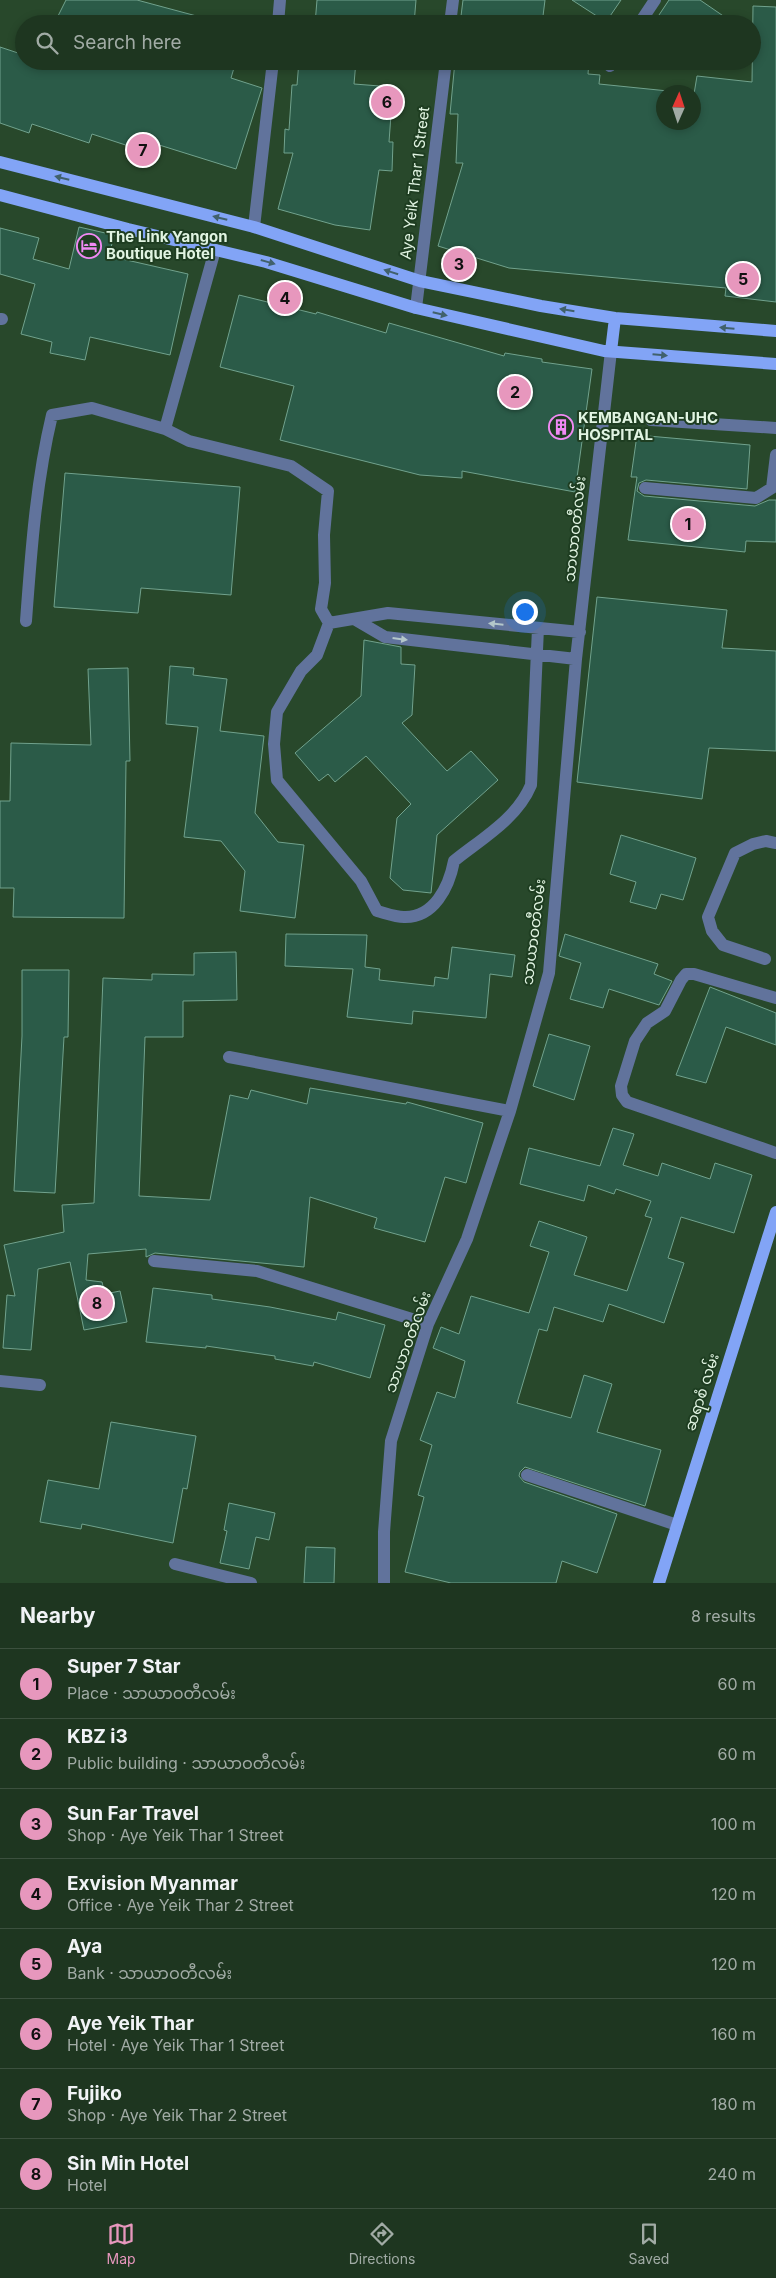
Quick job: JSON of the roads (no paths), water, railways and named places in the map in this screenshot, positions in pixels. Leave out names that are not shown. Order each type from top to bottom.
[{"type":"main road","points":[[0,162],[254,227],[420,281],[541,306],[615,318],[776,331]]},
{"type":"main road","points":[[0,195],[128,229],[266,262],[416,308],[611,351],[776,364]]},
{"type":"main road","points":[[611,351],[615,318]]},
{"type":"main road","name":"ဆရာစံ လမ်း","points":[[659,1583],[774,1229],[776,1212]]},
{"type":"street","points":[[279,15],[280,0]]},
{"type":"street","points":[[451,15],[453,0]]},
{"type":"street","points":[[645,15],[655,0]]},
{"type":"street","points":[[254,227],[272,70]]},
{"type":"street","name":"Aye Yeik Thar 1 Street","points":[[416,308],[445,70]]},
{"type":"street","points":[[165,429],[215,250]]},
{"type":"street","name":"သာယာဝတီလမ်း","points":[[384,1583],[384,1532],[391,1441],[428,1324],[467,1239],[510,1112],[549,974],[576,659],[611,351]]},
{"type":"street","points":[[26,621],[31,548],[43,452],[52,415],[92,408],[165,429],[189,441],[291,466],[328,491],[324,535],[326,583],[321,609],[329,623]]},
{"type":"street","points":[[652,420],[776,428]]},
{"type":"street","points":[[645,488],[756,498],[772,488],[776,455]]},
{"type":"street","points":[[329,623],[356,620],[388,613],[580,632]]},
{"type":"street","points":[[356,620],[385,637],[576,659]]},
{"type":"street","points":[[329,623],[317,655],[301,671],[277,712],[274,744],[276,780],[361,881],[377,911],[403,917],[421,915],[438,900],[450,880],[454,861],[509,817],[526,798],[531,785],[538,628]]},
{"type":"street","points":[[765,959],[723,945],[712,931],[708,917],[735,853],[753,844],[766,841],[776,843]]},
{"type":"street","points":[[776,998],[694,974],[686,974],[680,980],[665,1011],[647,1023],[635,1041],[621,1086],[622,1094],[627,1102],[776,1153]]},
{"type":"street","points":[[229,1058],[510,1112]]},
{"type":"street","points":[[154,1261],[257,1271],[428,1324]]},
{"type":"street","points":[[0,1381],[40,1385]]},
{"type":"street","points":[[527,1475],[677,1525]]},
{"type":"street","points":[[174,1564],[251,1583]]},
{"type":"place","name":"Aye Yeik Thar","points":[[387,102]]},
{"type":"place","name":"Fujiko","points":[[143,150]]},
{"type":"place","name":"The Link Yangon Boutique Hotel","points":[[89,246]]},
{"type":"place","name":"Sun Far Travel","points":[[459,264]]},
{"type":"place","name":"Aya","points":[[743,279]]},
{"type":"place","name":"Exvision Myanmar","points":[[285,298]]},
{"type":"place","name":"KBZ i3","points":[[515,392]]},
{"type":"place","name":"KEMBANGAN-UHC HOSPITAL","points":[[561,427]]},
{"type":"place","name":"Super 7 Star","points":[[688,524]]},
{"type":"place","name":"Sin Min Hotel","points":[[97,1303]]}]
